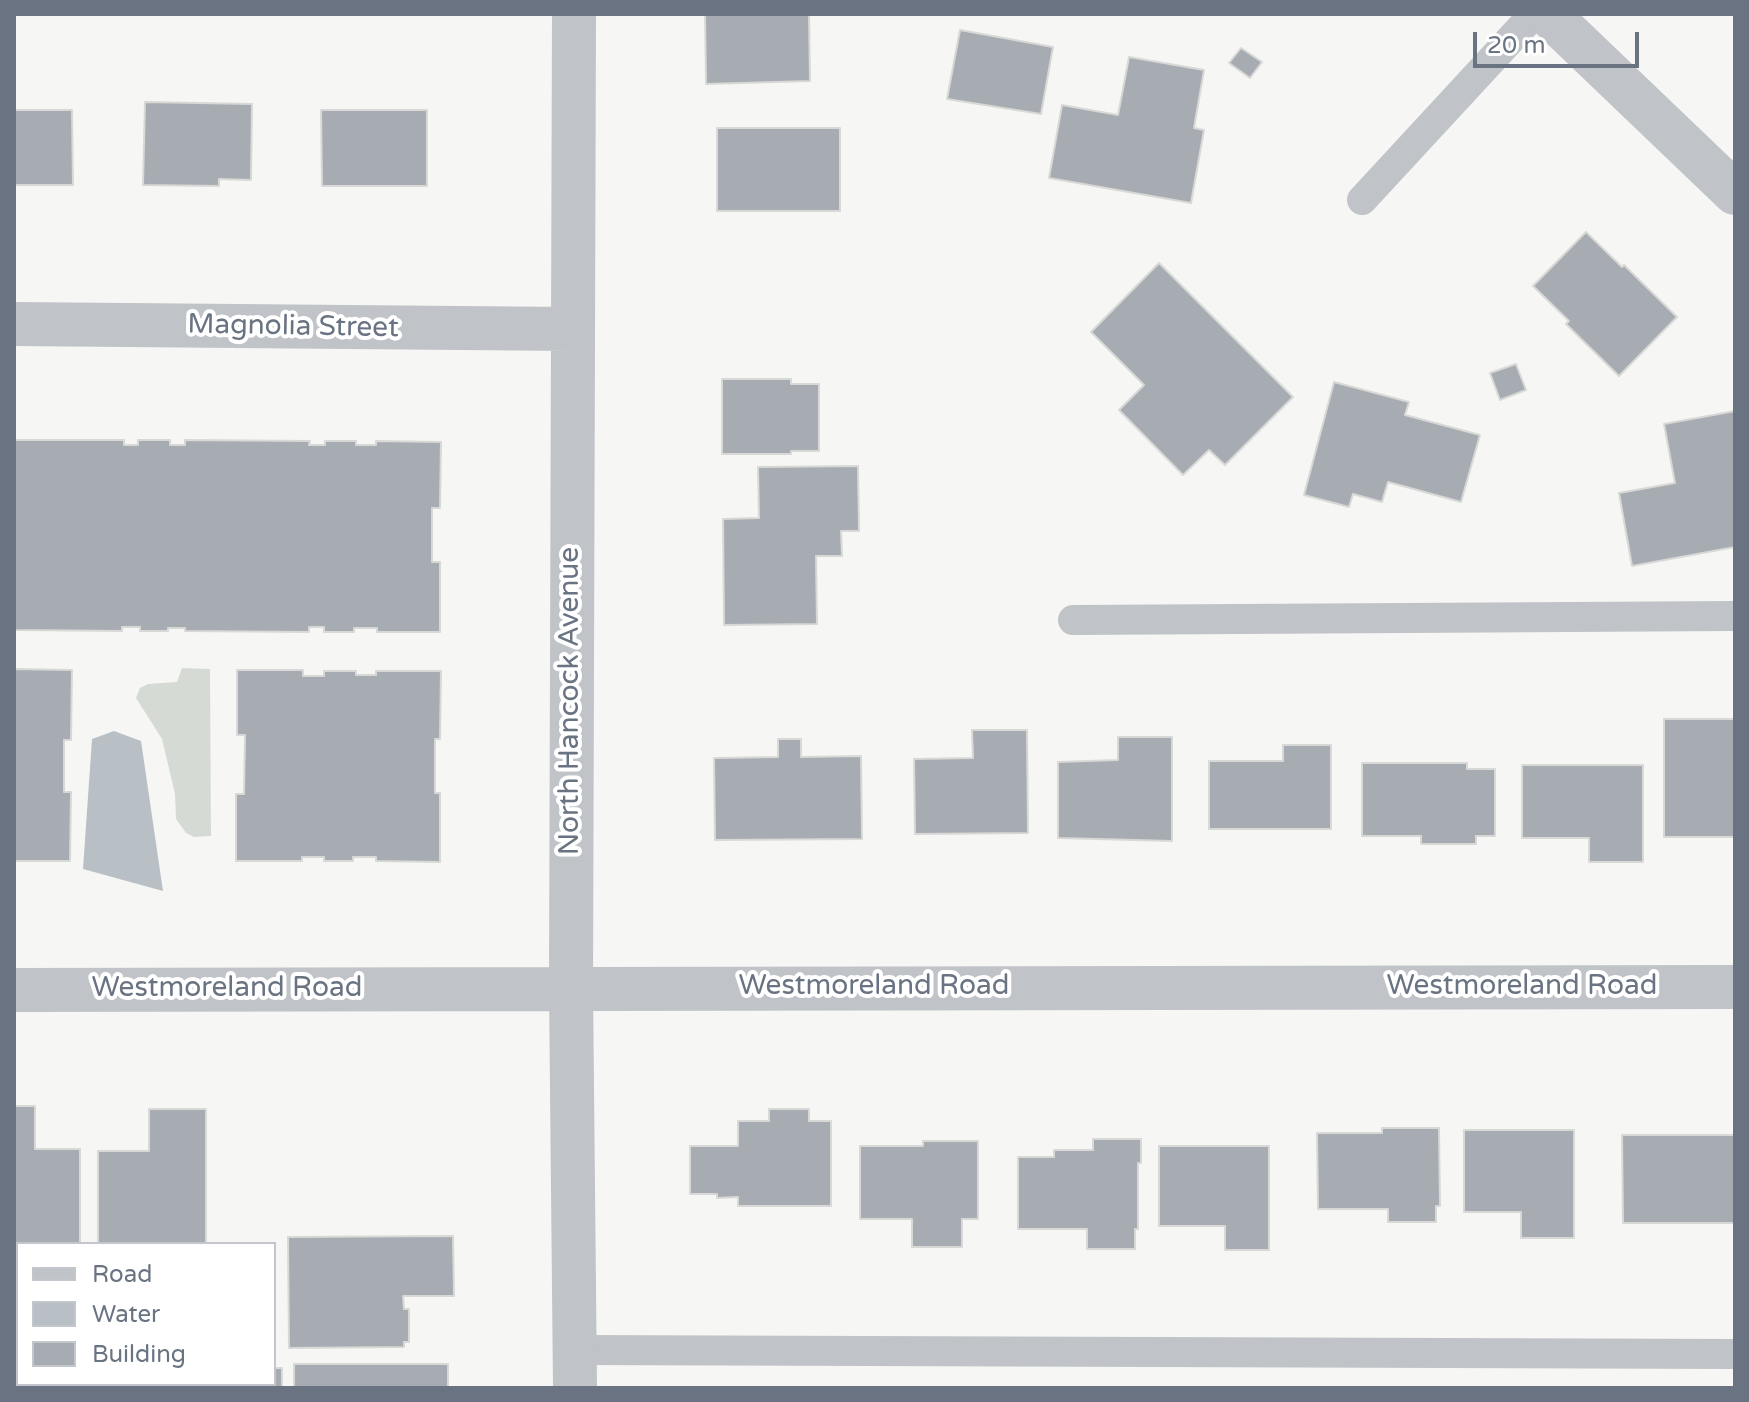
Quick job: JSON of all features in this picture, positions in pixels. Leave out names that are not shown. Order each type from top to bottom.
[{"type":"street","name":"North Hancock Avenue","points":[[574,14],[571,987],[575,1369]]},
{"type":"street","points":[[1548,14],[1735,193]]},
{"type":"street","name":"Magnolia Street","points":[[14,324],[572,329]]},
{"type":"street","name":"Westmoreland Road","points":[[14,990],[1735,987]]},
{"type":"lane","points":[[1362,200],[1534,14]]},
{"type":"lane","points":[[1073,620],[1735,616]]},
{"type":"lane","points":[[575,1369],[1735,1354]]},
{"type":"shaded area","points":[[182,668],[210,669],[211,836],[194,837],[186,833],[176,819],[175,794],[162,739],[136,698],[140,688],[148,684],[177,682]]},
{"type":"water","points":[[114,731],[141,741],[163,891],[83,869],[92,739]]},
{"type":"building","points":[[705,14],[809,14],[810,81],[706,84]]},
{"type":"building","points":[[960,30],[1053,47],[1041,114],[947,99]]},
{"type":"building","points":[[1241,48],[1262,62],[1250,78],[1229,63]]},
{"type":"building","points":[[1129,57],[1204,70],[1194,128],[1204,130],[1191,203],[1049,178],[1062,105],[1118,115]]},
{"type":"building","points":[[145,102],[252,104],[251,180],[219,179],[219,186],[143,185]]},
{"type":"building","points":[[14,110],[72,110],[73,185],[14,185]]},
{"type":"building","points":[[321,110],[427,110],[427,186],[322,186]]},
{"type":"building","points":[[717,128],[840,128],[840,211],[717,211]]},
{"type":"building","points":[[1586,232],[1677,317],[1619,376],[1533,286]]},
{"type":"building","points":[[1159,263],[1293,397],[1225,465],[1209,450],[1183,475],[1119,410],[1144,385],[1091,332]]},
{"type":"building","points":[[1516,364],[1526,390],[1500,400],[1490,373]]},
{"type":"building","points":[[722,379],[791,379],[791,384],[819,384],[819,451],[722,454]]},
{"type":"building","points":[[1334,382],[1409,402],[1405,415],[1480,435],[1461,502],[1388,482],[1382,502],[1353,494],[1349,507],[1304,495]]},
{"type":"building","points":[[1735,411],[1735,547],[1632,566],[1619,493],[1675,483],[1664,424]]},
{"type":"building","points":[[14,440],[124,440],[124,445],[138,445],[138,440],[170,440],[170,445],[185,445],[185,440],[310,441],[309,445],[325,445],[325,441],[356,441],[356,445],[376,445],[376,441],[441,442],[440,508],[432,508],[432,562],[440,562],[440,632],[377,632],[377,628],[354,628],[354,632],[324,632],[324,627],[309,627],[309,632],[185,631],[185,628],[140,631],[140,627],[122,627],[122,631],[14,630]]},
{"type":"building","points":[[858,466],[859,531],[841,531],[842,556],[816,556],[817,624],[724,625],[723,519],[759,518],[758,467]]},
{"type":"building","points":[[14,669],[72,670],[71,740],[64,740],[64,792],[71,792],[70,861],[14,861]]},
{"type":"building","points":[[237,670],[303,670],[303,676],[324,676],[324,671],[356,671],[356,675],[376,675],[376,671],[441,671],[440,739],[435,739],[435,793],[440,793],[440,862],[376,861],[376,857],[353,857],[353,861],[302,857],[302,861],[236,861],[236,794],[244,794],[245,735],[237,735]]},
{"type":"building","points":[[1664,719],[1735,719],[1735,837],[1664,837]]},
{"type":"building","points":[[972,730],[1027,730],[1028,833],[915,834],[914,759],[973,758]]},
{"type":"building","points":[[1118,737],[1172,737],[1172,841],[1058,838],[1058,762],[1118,760]]},
{"type":"building","points":[[778,739],[801,739],[801,757],[861,756],[862,839],[715,840],[714,758],[778,757]]},
{"type":"building","points":[[1283,745],[1331,745],[1331,829],[1209,829],[1209,761],[1283,761]]},
{"type":"building","points":[[1362,763],[1467,763],[1467,769],[1495,769],[1495,836],[1476,836],[1476,844],[1421,844],[1421,836],[1362,836]]},
{"type":"building","points":[[1522,765],[1643,765],[1643,862],[1589,862],[1589,838],[1522,838]]},
{"type":"building","points":[[14,1106],[35,1106],[35,1149],[80,1149],[80,1242],[14,1244]]},
{"type":"building","points":[[149,1109],[206,1109],[206,1242],[98,1242],[98,1151],[149,1151]]},
{"type":"building","points":[[769,1109],[809,1109],[809,1121],[831,1121],[831,1206],[738,1206],[738,1197],[690,1194],[690,1146],[738,1146],[738,1121],[769,1121]]},
{"type":"building","points":[[1382,1128],[1439,1128],[1440,1206],[1436,1206],[1436,1222],[1388,1222],[1388,1209],[1318,1209],[1317,1133],[1382,1133]]},
{"type":"building","points":[[1464,1130],[1574,1130],[1574,1238],[1521,1238],[1521,1212],[1464,1212]]},
{"type":"building","points":[[1622,1135],[1735,1135],[1735,1223],[1623,1223]]},
{"type":"building","points":[[1093,1139],[1141,1139],[1135,1249],[1087,1249],[1087,1229],[1018,1229],[1018,1157],[1054,1157],[1054,1150],[1093,1150]]},
{"type":"building","points":[[923,1141],[978,1141],[978,1219],[962,1219],[962,1247],[912,1247],[912,1219],[860,1219],[860,1146],[923,1146]]},
{"type":"building","points":[[1159,1146],[1269,1146],[1269,1250],[1225,1250],[1225,1226],[1159,1226]]},
{"type":"building","points":[[453,1236],[454,1296],[403,1296],[404,1309],[409,1309],[409,1342],[404,1342],[404,1347],[289,1348],[288,1237]]},
{"type":"building","points":[[294,1364],[448,1364],[448,1388],[294,1388]]},
{"type":"building","points":[[276,1368],[282,1368],[282,1388],[246,1388],[276,1386]]}]
